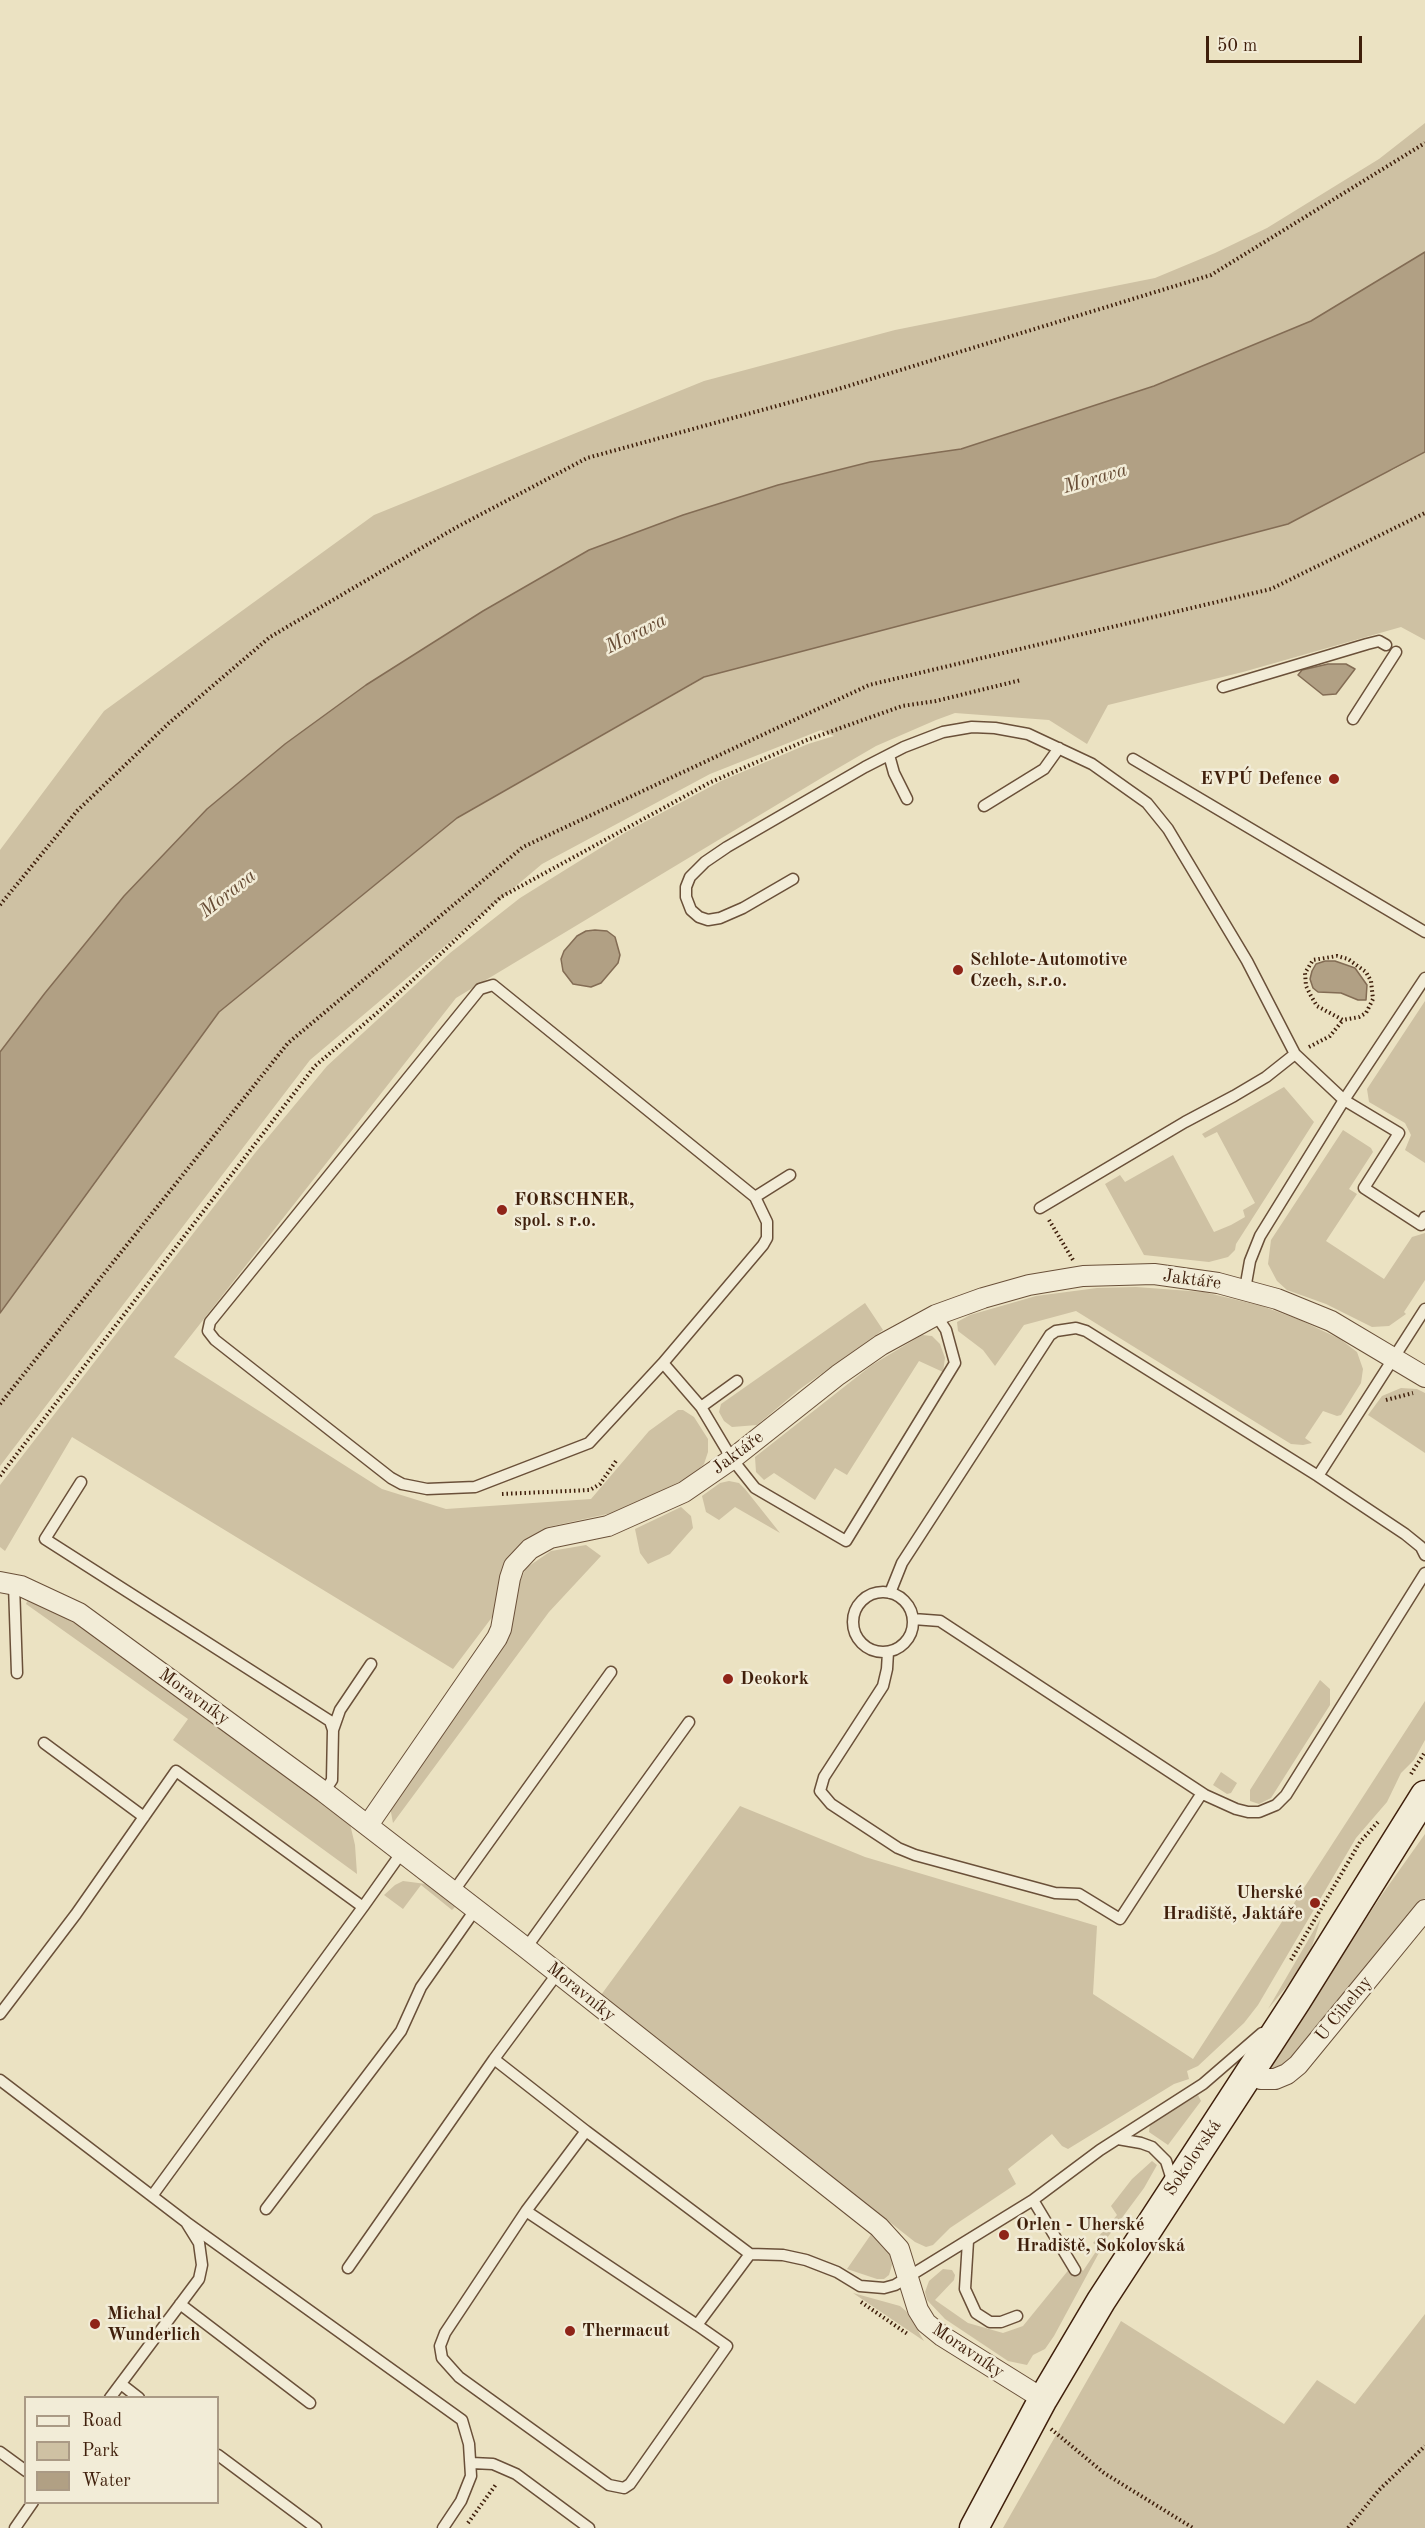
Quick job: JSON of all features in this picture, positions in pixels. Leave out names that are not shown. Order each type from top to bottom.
[{"type":"main road","name":"Sokolovská","points":[[974,2528],[1038,2408],[1101,2301],[1298,2000],[1425,1795]]},
{"type":"street","name":"Jaktáře","points":[[368,1825],[497,1638],[501,1629],[510,1578],[514,1566],[521,1557],[550,1538],[608,1526],[631,1518],[684,1492],[732,1460],[838,1375],[881,1345],[936,1315],[1029,1285],[1083,1276],[1154,1274],[1218,1283],[1277,1299],[1322,1317],[1394,1357],[1422,1386]]},
{"type":"street","name":"Moravníky","points":[[7,1583],[50,1598],[79,1613],[324,1792],[526,1948],[879,2227],[899,2248],[918,2310],[934,2331],[1038,2408]]},
{"type":"street","name":"U Cihelny","points":[[1249,2074],[1269,2080],[1293,2070],[1425,1910]]},
{"type":"lane","points":[[1223,687],[1367,644],[1379,641],[1386,645]]},
{"type":"lane","points":[[1353,719],[1396,652]]},
{"type":"lane","points":[[793,879],[743,908],[720,918],[708,920],[699,917],[686,897],[686,887],[690,877],[705,862],[889,755],[943,732],[972,727],[995,728],[1028,734],[1092,764],[1147,803],[1168,829],[1252,970],[1295,1054],[1344,1100],[1399,1133],[1364,1188],[1421,1224],[1425,1217]]},
{"type":"lane","points":[[984,806],[1044,770],[1059,748]]},
{"type":"lane","points":[[889,755],[894,773],[907,799]]},
{"type":"lane","points":[[1133,759],[1425,932]]},
{"type":"lane","name":"Jaktáře","points":[[1245,1289],[1250,1261],[1260,1236],[1344,1100],[1425,978]]},
{"type":"lane","points":[[493,985],[755,1197],[768,1222],[767,1238],[763,1245],[663,1363],[589,1443],[481,1484],[427,1489],[402,1484],[391,1478],[215,1340],[208,1331],[210,1322],[480,989],[493,985]]},
{"type":"lane","points":[[1040,1208],[1266,1077],[1295,1054]]},
{"type":"lane","points":[[755,1197],[790,1175]]},
{"type":"lane","points":[[1318,1476],[1424,1311]]},
{"type":"lane","points":[[663,1363],[702,1407],[732,1460],[755,1488],[846,1541],[955,1364],[946,1330],[936,1315]]},
{"type":"lane","points":[[890,1593],[902,1563],[1050,1335],[1063,1328],[1086,1330],[1318,1476],[1405,1534],[1421,1548],[1425,1555]]},
{"type":"lane","points":[[702,1407],[737,1382]]},
{"type":"lane","points":[[81,1482],[45,1539],[321,1714],[330,1721],[333,1730]]},
{"type":"lane","points":[[913,1619],[940,1621],[1202,1792],[1248,1812],[1259,1812],[1276,1805],[1286,1795],[1425,1573]]},
{"type":"lane","points":[[7,1583],[17,1673]]},
{"type":"lane","points":[[890,1593],[900,1597],[907,1604],[913,1619],[911,1635],[905,1644],[888,1652],[869,1649],[856,1635],[854,1616],[857,1607],[871,1595],[890,1593]]},
{"type":"lane","points":[[888,1652],[883,1686],[824,1777],[820,1791],[831,1804],[898,1848],[915,1855],[1055,1893],[1079,1894],[1120,1919],[1202,1792]]},
{"type":"lane","points":[[324,1792],[332,1780],[333,1730],[340,1710],[371,1664]]},
{"type":"lane","points":[[453,1892],[611,1672]]},
{"type":"lane","points":[[526,1948],[689,1722]]},
{"type":"lane","points":[[44,1743],[144,1817]]},
{"type":"lane","points":[[1,2010],[76,1914],[176,1771],[363,1907]]},
{"type":"lane","points":[[152,2196],[402,1852]]},
{"type":"lane","points":[[266,2209],[401,2031],[422,1987],[475,1910]]},
{"type":"lane","points":[[348,2268],[494,2059],[557,1974]]},
{"type":"lane","points":[[494,2059],[750,2254],[783,2255],[806,2260],[866,2287],[884,2288],[895,2285],[1033,2200],[1118,2139],[1203,2084],[1247,2048],[1298,2000]]},
{"type":"lane","points":[[0,2080],[186,2222],[454,2412],[462,2420],[472,2463],[471,2476],[464,2494],[443,2528]]},
{"type":"lane","points":[[526,2211],[728,2346],[630,2484],[624,2488],[609,2485],[459,2378],[441,2358],[440,2346],[445,2333],[526,2211],[586,2131]]},
{"type":"lane","points":[[1118,2139],[1141,2142],[1152,2147],[1166,2161],[1174,2187]]},
{"type":"lane","points":[[1033,2200],[1075,2270]]},
{"type":"lane","points":[[111,2396],[199,2279],[202,2265],[199,2243],[186,2222]]},
{"type":"lane","points":[[968,2241],[965,2289],[976,2313],[990,2322],[1001,2322],[1017,2316]]},
{"type":"lane","points":[[697,2325],[750,2254]]},
{"type":"lane","points":[[180,2304],[310,2403]]},
{"type":"lane","points":[[120,2384],[138,2396]]},
{"type":"lane","points":[[0,2452],[24,2470]]},
{"type":"lane","points":[[219,2456],[316,2528]]},
{"type":"lane","points":[[472,2463],[493,2464],[516,2474],[589,2528]]},
{"type":"lane","points":[[15,2528],[32,2504]]},
{"type":"path","points":[[0,905],[77,811],[169,723],[270,638],[486,511],[586,458],[835,390],[1211,275],[1425,143]]},
{"type":"path","points":[[0,1404],[288,1043],[523,847],[869,685],[1271,589],[1425,513]]},
{"type":"path","points":[[1295,1054],[1330,1036],[1343,1020],[1366,1013],[1373,999],[1371,981],[1366,972],[1348,959],[1337,956],[1313,960],[1305,973],[1306,986],[1317,1006],[1343,1020]]},
{"type":"path","points":[[1040,1208],[1083,1276]]},
{"type":"path","points":[[1383,1402],[1422,1386]]},
{"type":"path","points":[[481,1484],[495,1495],[590,1490],[600,1484],[616,1461]]},
{"type":"path","points":[[1038,2408],[1044,2424],[1104,2474],[1193,2528]]},
{"type":"path","points":[[1348,2528],[1379,2490],[1425,2446]]},
{"type":"path","points":[[464,2528],[497,2483]]},
{"type":"green space","points":[[1425,123],[1425,252],[1311,321],[1154,386],[961,449],[870,462],[778,485],[683,515],[589,550],[483,611],[366,685],[285,744],[207,809],[124,896],[0,1052],[0,850],[104,711],[374,515],[704,381],[895,330],[1155,278],[1267,228],[1379,159]]},
{"type":"green space","points":[[1425,452],[1425,640],[1401,627],[1243,672],[1108,705],[1087,744],[1049,720],[955,713],[936,720],[876,746],[456,998],[174,1357],[382,1489],[446,1509],[591,1499],[649,1431],[678,1410],[683,1410],[694,1417],[708,1439],[708,1452],[704,1464],[693,1475],[621,1511],[548,1527],[523,1541],[507,1560],[500,1575],[496,1612],[453,1669],[72,1437],[5,1551],[0,1547],[0,1485],[255,1153],[327,1066],[450,953],[520,898],[626,832],[721,781],[808,744],[834,736],[821,730],[710,774],[542,864],[310,1060],[0,1466],[0,1313],[219,1012],[456,819],[707,676],[795,652],[1393,470]]},
{"type":"green space","points":[[1425,1001],[1425,1163],[1405,1150],[1411,1135],[1405,1123],[1369,1102],[1367,1089]]},
{"type":"green space","points":[[1284,1087],[1314,1122],[1236,1244],[1235,1250],[1228,1257],[1209,1262],[1144,1255],[1105,1184],[1120,1175],[1125,1182],[1173,1155],[1214,1232],[1231,1225],[1245,1217],[1243,1210],[1255,1203],[1217,1132],[1205,1138],[1202,1134]]},
{"type":"green space","points":[[1343,1130],[1371,1148],[1373,1152],[1349,1189],[1357,1194],[1326,1241],[1384,1279],[1412,1237],[1425,1233],[1425,1280],[1404,1312],[1406,1314],[1389,1326],[1372,1327],[1326,1304],[1287,1290],[1277,1281],[1268,1264],[1271,1240]]},
{"type":"green space","points":[[1136,1287],[1204,1292],[1262,1306],[1300,1320],[1340,1339],[1357,1352],[1363,1369],[1361,1383],[1341,1415],[1337,1416],[1323,1411],[1305,1438],[1312,1443],[1291,1444],[1076,1311],[1024,1325],[995,1366],[983,1350],[958,1331],[957,1322],[970,1315],[1036,1296],[1097,1288]]},
{"type":"green space","points":[[865,1303],[883,1330],[800,1389],[757,1425],[732,1427],[724,1421],[719,1412],[721,1404]]},
{"type":"green space","points":[[922,1335],[932,1336],[940,1344],[945,1358],[943,1372],[919,1361],[847,1475],[835,1468],[815,1500],[774,1473],[764,1480],[756,1472],[755,1457],[872,1365]]},
{"type":"green space","points":[[1401,1388],[1417,1389],[1425,1393],[1425,1453],[1368,1415],[1382,1396]]},
{"type":"green space","points":[[729,1481],[739,1483],[745,1489],[780,1533],[735,1507],[719,1520],[706,1512],[702,1496],[720,1483]]},
{"type":"green space","points":[[681,1507],[691,1516],[693,1528],[670,1554],[648,1564],[640,1553],[635,1529]]},
{"type":"green space","points":[[586,1545],[601,1556],[549,1612],[393,1823],[390,1807],[509,1633],[518,1586],[526,1568],[551,1551]]},
{"type":"green space","points":[[28,1599],[105,1641],[350,1824],[355,1845],[357,1874],[173,1740],[188,1719],[26,1604]]},
{"type":"green space","points":[[1320,1680],[1330,1689],[1330,1705],[1271,1798],[1259,1804],[1250,1801],[1250,1790]]},
{"type":"green space","points":[[1425,1701],[1425,1740],[1414,1760],[1401,1773],[1387,1802],[1356,1838],[1258,2005],[1244,2023],[1198,2066],[1187,2071],[1189,2079],[1174,2084],[1068,2149],[1062,2146],[1052,2134],[1008,2169],[1016,2184],[950,2228],[933,2245],[926,2247],[915,2242],[601,1995],[740,1806],[865,1857],[1097,1926],[1093,1994],[1193,2059]]},
{"type":"green space","points":[[1221,1772],[1237,1783],[1231,1793],[1227,1794],[1213,1785]]},
{"type":"green space","points":[[1425,1834],[1425,1898],[1288,2069],[1274,2071],[1270,2066],[1381,1896]]},
{"type":"green space","points":[[403,1881],[426,1884],[455,1907],[452,1910],[421,1885],[403,1909],[384,1895]]},
{"type":"green space","points":[[1321,1918],[1307,1962],[1268,2009]]},
{"type":"green space","points":[[1198,2095],[1201,2101],[1168,2145],[1149,2132],[1150,2124]]},
{"type":"green space","points":[[1152,2161],[1157,2165],[1144,2188],[1107,2238],[1054,2336],[1045,2349],[1033,2355],[1027,2365],[1008,2361],[945,2319],[927,2300],[925,2292],[929,2281],[943,2269],[952,2270],[955,2275],[954,2280],[935,2300],[968,2323],[1003,2333],[1023,2326],[1075,2262],[1083,2271],[1099,2247],[1093,2243],[1117,2215],[1111,2206],[1132,2179]]},
{"type":"green space","points":[[872,2233],[891,2256],[892,2265],[889,2275],[884,2279],[877,2279],[847,2269]]},
{"type":"green space","points":[[853,2293],[900,2306],[906,2311],[924,2341]]},
{"type":"green space","points":[[1425,2314],[1425,2528],[1003,2528],[1121,2321],[1284,2424],[1317,2380],[1355,2404]]},
{"type":"water","name":"Morava","points":[[1425,252],[1425,452],[1288,524],[704,677],[457,818],[219,1012],[0,1313],[0,1052],[124,896],[207,809],[285,744],[366,685],[483,611],[589,550],[683,515],[778,485],[870,462],[961,449],[1154,386],[1311,321]]},
{"type":"water","points":[[1328,664],[1346,664],[1355,669],[1336,694],[1323,695],[1298,675],[1302,670]]},
{"type":"water","points":[[586,931],[607,931],[615,937],[620,955],[618,963],[601,983],[591,987],[573,984],[563,971],[561,959],[564,951],[577,936]]},
{"type":"water","points":[[1335,961],[1355,968],[1367,985],[1366,1000],[1358,1000],[1341,993],[1318,992],[1313,988],[1310,979],[1312,971],[1316,964]]},
{"type":"place","name":"EVPÚ Defence","points":[[1334,779]]},
{"type":"place","name":"Schlote-Automotive Czech, s.r.o.","points":[[958,970]]},
{"type":"place","name":"FORSCHNER, spol. s r.o.","points":[[502,1210]]},
{"type":"place","name":"Deokork","points":[[728,1679]]},
{"type":"place","name":"Uherské Hradiště, Jaktáře","points":[[1315,1903]]},
{"type":"place","name":"Orlen - Uherské Hradiště, Sokolovská","points":[[1004,2235]]},
{"type":"place","name":"Michal Wunderlich","points":[[95,2324]]},
{"type":"place","name":"Thermacut","points":[[570,2331]]}]
